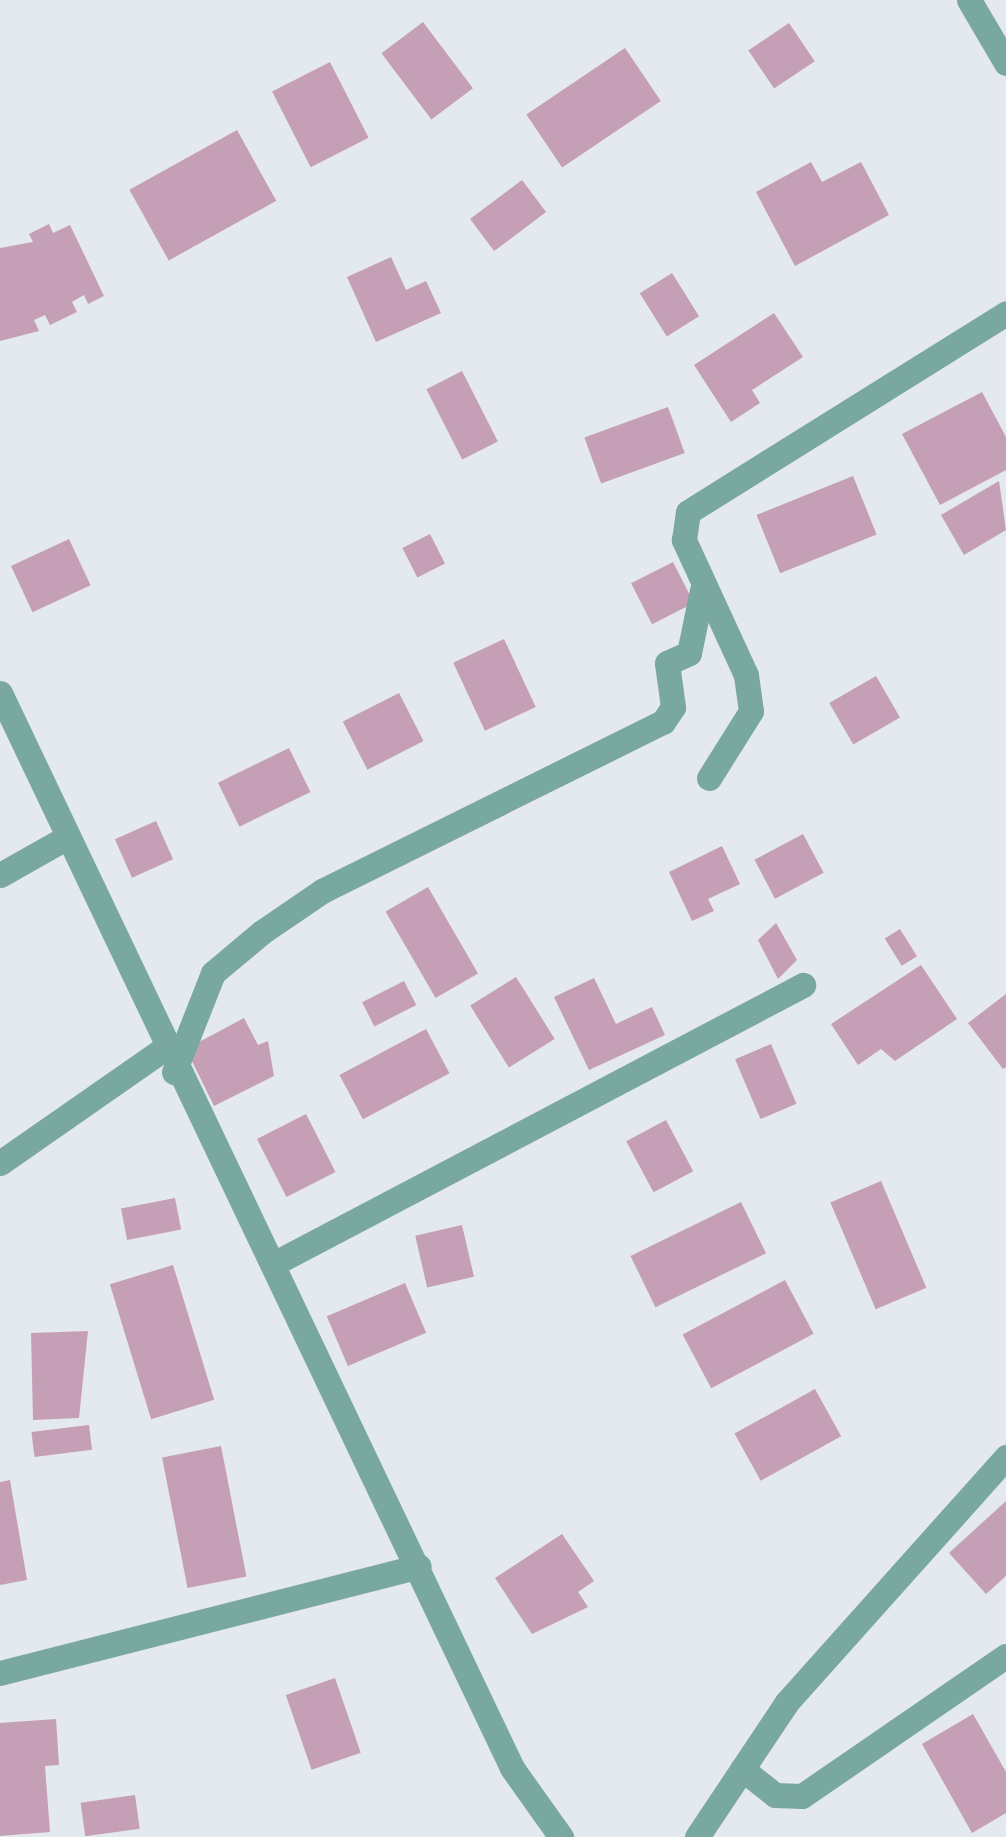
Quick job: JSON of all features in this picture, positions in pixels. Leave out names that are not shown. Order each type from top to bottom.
[{"type":"street","points":[[970,0],[1006,63]]},
{"type":"street","points":[[708,778],[750,711],[746,675],[702,590],[684,540],[688,512],[1006,313]]},
{"type":"street","points":[[0,1163],[168,1061],[213,973],[262,932],[322,891],[663,722],[673,706],[667,663],[690,653],[702,590]]},
{"type":"street","points":[[0,694],[62,840],[130,979],[155,1007],[168,1061],[274,1263],[512,1768],[561,1837]]},
{"type":"street","points":[[0,874],[62,840]]},
{"type":"street","points":[[274,1263],[804,985]]},
{"type":"street","points":[[697,1837],[787,1702],[1006,1457]]},
{"type":"street","points":[[0,1673],[419,1566]]},
{"type":"street","points":[[742,1769],[775,1794],[802,1796],[1006,1656]]},
{"type":"building","points":[[423,22],[473,88],[431,120],[381,53]]},
{"type":"building","points":[[789,23],[815,61],[774,89],[748,50]]},
{"type":"building","points":[[625,48],[661,101],[562,168],[526,115]]},
{"type":"building","points":[[330,62],[369,138],[311,167],[272,92]]},
{"type":"building","points":[[237,130],[276,201],[169,260],[129,190]]},
{"type":"building","points":[[811,162],[822,182],[861,162],[889,215],[795,266],[756,192]]},
{"type":"building","points":[[522,180],[546,212],[494,251],[470,219]]},
{"type":"building","points":[[49,224],[53,233],[70,225],[104,296],[88,304],[84,295],[72,302],[77,312],[50,325],[45,315],[34,320],[39,331],[0,341],[0,248],[33,242],[29,234]]},
{"type":"building","points":[[391,257],[406,290],[426,281],[441,313],[376,342],[347,277]]},
{"type":"building","points":[[672,273],[699,316],[667,336],[640,293]]},
{"type":"building","points":[[774,313],[803,357],[752,390],[760,403],[731,422],[694,365]]},
{"type":"building","points":[[462,371],[498,441],[462,460],[426,389]]},
{"type":"building","points":[[982,392],[1006,437],[1006,470],[940,505],[902,434]]},
{"type":"building","points":[[668,407],[685,453],[601,483],[584,437]]},
{"type":"building","points":[[853,476],[877,534],[780,573],[757,515]]},
{"type":"building","points":[[999,481],[1006,530],[964,555],[941,515]]},
{"type":"building","points":[[430,534],[445,563],[417,577],[402,548]]},
{"type":"building","points":[[69,539],[91,585],[33,612],[11,566]]},
{"type":"building","points":[[673,562],[694,603],[652,624],[631,583]]},
{"type":"building","points":[[504,639],[536,707],[485,731],[453,663]]},
{"type":"building","points":[[876,676],[900,718],[853,745],[829,703]]},
{"type":"building","points":[[399,693],[424,741],[367,770],[343,722]]},
{"type":"building","points":[[289,748],[310,792],[239,827],[218,783]]},
{"type":"building","points":[[156,821],[173,859],[132,878],[115,839]]},
{"type":"building","points":[[803,834],[824,873],[775,899],[754,860]]},
{"type":"building","points":[[722,846],[740,884],[708,899],[714,911],[692,921],[669,872]]},
{"type":"building","points":[[428,887],[478,974],[436,998],[386,912]]},
{"type":"building","points":[[776,923],[797,960],[778,979],[758,940]]},
{"type":"building","points":[[900,929],[917,956],[902,966],[885,939]]},
{"type":"building","points":[[921,965],[957,1019],[895,1061],[881,1049],[858,1065],[831,1024]]},
{"type":"building","points":[[516,977],[555,1039],[509,1068],[470,1006]]},
{"type":"building","points":[[594,978],[616,1024],[652,1007],[665,1035],[589,1070],[554,997]]},
{"type":"building","points":[[404,981],[416,1005],[374,1026],[362,1002]]},
{"type":"building","points":[[1006,994],[1006,1067],[1003,1069],[968,1023]]},
{"type":"building","points":[[244,1018],[258,1045],[268,1041],[274,1076],[214,1106],[186,1049]]},
{"type":"building","points":[[426,1029],[449,1073],[363,1119],[339,1075]]},
{"type":"building","points":[[771,1044],[796,1104],[760,1119],[735,1059]]},
{"type":"building","points":[[306,1114],[336,1172],[287,1197],[257,1139]]},
{"type":"building","points":[[666,1120],[693,1171],[653,1192],[626,1141]]},
{"type":"building","points":[[881,1181],[926,1288],[876,1309],[830,1202]]},
{"type":"building","points":[[175,1198],[181,1229],[127,1240],[121,1208]]},
{"type":"building","points":[[741,1202],[766,1253],[655,1307],[630,1256]]},
{"type":"building","points":[[462,1225],[474,1277],[427,1287],[415,1236]]},
{"type":"building","points":[[173,1265],[214,1400],[151,1419],[110,1284]]},
{"type":"building","points":[[785,1280],[814,1334],[711,1388],[683,1334]]},
{"type":"building","points":[[405,1283],[426,1333],[348,1366],[327,1316]]},
{"type":"building","points":[[88,1331],[79,1418],[33,1420],[31,1333]]},
{"type":"building","points":[[815,1389],[841,1436],[761,1481],[735,1434]]},
{"type":"building","points":[[89,1425],[92,1450],[34,1457],[31,1432]]},
{"type":"building","points":[[221,1446],[246,1577],[187,1588],[162,1457]]},
{"type":"building","points":[[10,1480],[27,1580],[0,1585],[0,1482]]},
{"type":"building","points":[[1006,1501],[1006,1576],[986,1594],[949,1553]]},
{"type":"building","points":[[562,1534],[594,1581],[578,1592],[588,1607],[532,1634],[495,1578]]},
{"type":"building","points":[[335,1678],[361,1753],[312,1770],[286,1695]]},
{"type":"building","points":[[973,1714],[1006,1772],[1006,1813],[972,1833],[922,1744]]},
{"type":"building","points":[[56,1719],[59,1765],[45,1766],[50,1832],[0,1836],[0,1723]]},
{"type":"building","points":[[135,1795],[140,1829],[85,1836],[81,1803]]}]
